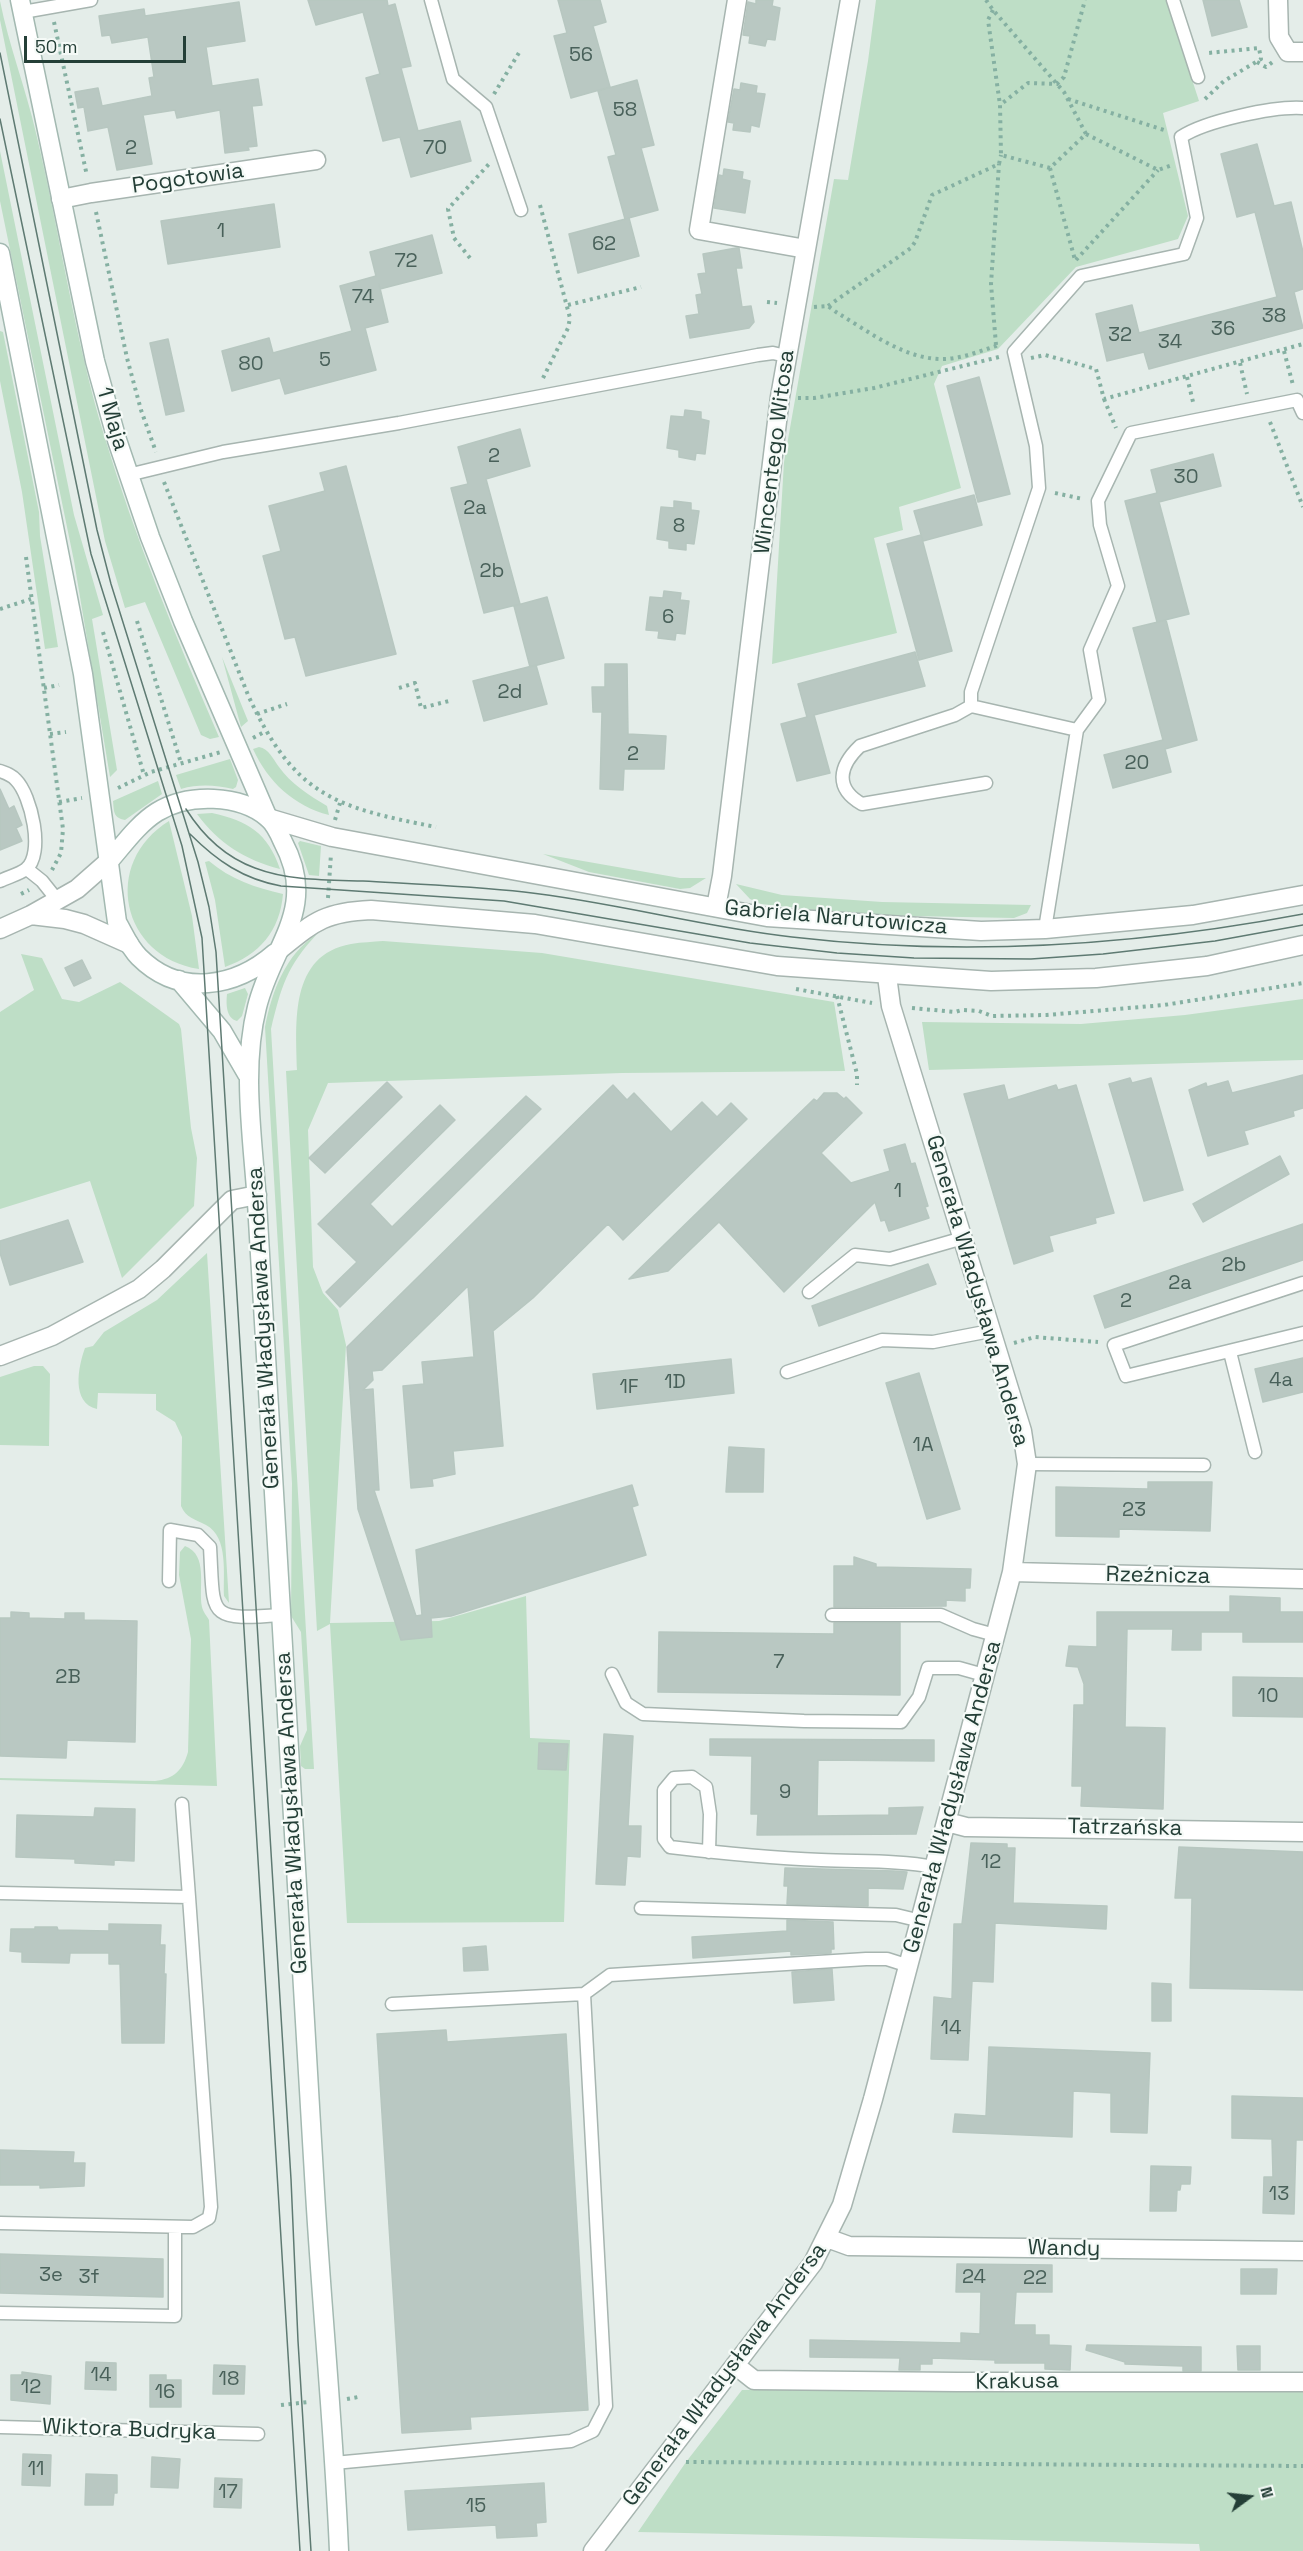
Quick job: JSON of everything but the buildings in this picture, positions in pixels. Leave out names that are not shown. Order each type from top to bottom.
[{"type":"street","points":[[737,0],[699,230],[806,249]]},
{"type":"street","name":"Wincentego Witosa","points":[[716,907],[722,876],[786,356],[850,0]]},
{"type":"street","points":[[1278,0],[1279,37],[1288,52],[1303,52]]},
{"type":"street","name":"1 Maja","points":[[22,6],[95,361],[128,475],[183,621],[268,818]]},
{"type":"street","name":"Pogotowia","points":[[61,199],[316,160]]},
{"type":"street","points":[[0,253],[6,318],[83,674],[117,922],[129,944],[150,967],[164,975],[179,980],[206,983],[233,979],[247,974],[316,921],[350,911],[372,910],[535,924],[777,966],[887,976],[991,981],[1096,978],[1208,966],[1303,945]]},
{"type":"street","points":[[0,929],[58,901],[77,889],[110,860],[152,815],[179,802],[214,798],[240,805],[268,818],[288,852],[297,878],[296,905],[279,950]]},
{"type":"street","name":"Gabriela Narutowicza","points":[[268,818],[332,837],[767,917],[981,931],[1045,929],[1193,915],[1303,895]]},
{"type":"street","points":[[31,915],[84,924],[129,944]]},
{"type":"street","name":"Generała Władysława Andersa","points":[[279,950],[265,980],[256,1010],[247,1074],[257,1196],[314,2190],[339,2551]]},
{"type":"street","name":"Generała Władysława Andersa","points":[[593,2551],[813,2263],[842,2205],[909,1966],[1012,1572],[1027,1464],[1022,1431],[891,1006],[887,976]]},
{"type":"street","name":"Generała Władysława Andersa","points":[[179,980],[222,1031],[247,1074]]},
{"type":"street","points":[[0,1356],[52,1336],[130,1295],[163,1269],[232,1200],[257,1196]]},
{"type":"street","name":"Rzeźnicza","points":[[1012,1572],[1303,1579]]},
{"type":"street","name":"Tatrzańska","points":[[947,1822],[966,1827],[1227,1829],[1303,1832]]},
{"type":"street","name":"Wandy","points":[[827,2238],[849,2246],[1303,2252]]},
{"type":"street","name":"Krakusa","points":[[735,2365],[754,2379],[957,2382],[1303,2382]]},
{"type":"lane","points":[[22,6],[89,0]]},
{"type":"lane","points":[[431,0],[453,79],[486,107],[521,210]]},
{"type":"lane","points":[[1173,0],[1198,77]]},
{"type":"lane","points":[[971,706],[974,681],[1039,488],[1036,446],[1014,352],[1081,276],[1184,255],[1197,218],[1181,137],[1191,130],[1213,124],[1287,107],[1303,108]]},
{"type":"lane","points":[[128,475],[223,452],[399,423],[758,355],[773,353],[786,356]]},
{"type":"lane","points":[[1045,929],[1077,730],[1099,700],[1090,650],[1118,586],[1100,525],[1098,501],[1131,433],[1300,399],[1303,413]]},
{"type":"lane","points":[[986,783],[862,804],[850,797],[843,786],[842,776],[850,756],[860,746],[955,716],[971,706],[1077,730]]},
{"type":"lane","points":[[0,771],[18,781],[37,834],[32,860],[27,869],[0,881]]},
{"type":"lane","points":[[27,869],[42,881],[58,901]]},
{"type":"lane","points":[[809,1292],[855,1255],[890,1259],[963,1238]]},
{"type":"lane","points":[[1303,1283],[1114,1345],[1126,1376],[1303,1333]]},
{"type":"lane","points":[[787,1372],[882,1340],[933,1342],[990,1331]]},
{"type":"lane","points":[[1230,1352],[1255,1452]]},
{"type":"lane","points":[[1027,1464],[1204,1465]]},
{"type":"lane","points":[[169,1581],[170,1530],[198,1534],[210,1547],[213,1603],[223,1614],[233,1618],[280,1615]]},
{"type":"lane","points":[[832,1616],[941,1615],[973,1629],[995,1635]]},
{"type":"lane","points":[[612,1674],[626,1703],[643,1714],[804,1721],[901,1722],[919,1697],[928,1668],[959,1668],[984,1675]]},
{"type":"lane","points":[[709,1852],[710,1814],[706,1787],[692,1777],[674,1778],[664,1790],[664,1839],[670,1847],[709,1852],[823,1860],[907,1862],[935,1867]]},
{"type":"lane","points":[[0,2223],[175,2228],[194,2227],[208,2218],[212,2207],[182,1804]]},
{"type":"lane","points":[[0,1893],[189,1897]]},
{"type":"lane","points":[[641,1908],[896,1916],[921,1921]]},
{"type":"lane","points":[[392,2004],[584,1994],[610,1974],[866,1959],[887,1959],[909,1966]]},
{"type":"lane","points":[[334,2463],[571,2441],[593,2431],[606,2406],[584,1994]]},
{"type":"lane","points":[[0,2313],[175,2316],[175,2228]]},
{"type":"lane","name":"Wiktora Budryka","points":[[0,2427],[258,2434]]},
{"type":"path","points":[[986,0],[1057,84],[1068,99],[1086,134],[1158,170]]},
{"type":"path","points":[[1000,105],[1028,83],[1057,84],[1064,77],[1085,0]]},
{"type":"path","points":[[993,10],[988,20],[1000,105],[1000,155],[992,284],[996,346]]},
{"type":"path","points":[[1190,55],[1258,48],[1261,59],[1224,81],[1205,99]]},
{"type":"path","points":[[486,107],[520,51]]},
{"type":"path","points":[[1068,99],[1181,137]]},
{"type":"path","points":[[1050,168],[1086,134]]},
{"type":"path","points":[[470,258],[454,238],[448,209],[501,151]]},
{"type":"path","points":[[1000,155],[1050,168]]},
{"type":"path","points":[[1050,168],[1075,261],[1158,170],[1186,161]]},
{"type":"path","points":[[767,302],[796,307],[828,306],[911,248],[932,195],[999,164]]},
{"type":"path","points":[[540,205],[570,318],[568,328],[545,375]]},
{"type":"path","points":[[568,305],[641,287]]},
{"type":"path","points":[[828,306],[903,351],[920,356],[946,359],[996,346],[1003,340]]},
{"type":"path","points":[[1104,399],[1303,344]]},
{"type":"path","points":[[1284,351],[1300,399]]},
{"type":"path","points":[[780,397],[814,398],[874,388],[1014,352],[1026,359],[1045,355],[1096,369],[1115,428],[1131,433]]},
{"type":"path","points":[[1240,363],[1250,409]]},
{"type":"path","points":[[1187,377],[1197,418]]},
{"type":"path","points":[[1265,407],[1303,507]]},
{"type":"path","points":[[164,484],[257,714],[273,743],[291,766],[310,784],[340,803],[367,813],[436,827]]},
{"type":"path","points":[[1057,494],[1067,497]]},
{"type":"path","points":[[21,894],[42,881],[55,866],[61,853],[63,829],[26,557]]},
{"type":"path","points":[[0,609],[32,599]]},
{"type":"path","points":[[137,621],[181,763]]},
{"type":"path","points":[[103,632],[144,775]]},
{"type":"path","points":[[399,688],[415,683],[421,708],[448,701]]},
{"type":"path","points":[[44,688],[59,685]]},
{"type":"path","points":[[257,714],[287,704]]},
{"type":"path","points":[[50,734],[66,732]]},
{"type":"path","points":[[111,791],[144,775],[225,750]]},
{"type":"path","points":[[59,802],[78,799]]},
{"type":"path","points":[[336,817],[340,803]]},
{"type":"path","points":[[328,903],[331,849]]},
{"type":"path","points":[[837,996],[857,1074],[857,1085]]},
{"type":"path","points":[[1035,1337],[1114,1345]]},
{"type":"path","points":[[281,2404],[309,2402]]},
{"type":"path","points":[[686,2462],[1303,2466]]},
{"type":"green space","points":[[876,0],[1166,0],[1199,101],[1163,113],[1188,216],[1178,239],[1076,267],[998,349],[942,366],[934,384],[961,488],[899,507],[903,530],[874,538],[897,633],[772,664],[784,462],[834,179],[848,180]]},
{"type":"green space","points":[[0,1],[36,133],[84,360],[104,435],[157,588],[219,737],[210,739],[201,735],[145,602],[125,608],[105,541],[0,20]]},
{"type":"green space","points":[[0,151],[74,515],[103,615],[92,619],[117,770],[110,777],[74,561],[0,201]]},
{"type":"green space","points":[[0,331],[3,332],[39,512],[40,536],[58,647],[45,649],[22,492],[0,381]]},
{"type":"green space","points":[[222,657],[248,721],[241,727]]},
{"type":"green space","points":[[259,747],[268,752],[295,784],[327,806],[329,815],[304,806],[274,782],[253,749]]},
{"type":"green space","points":[[230,759],[238,780],[233,789],[194,786],[181,789],[176,775]]},
{"type":"green space","points":[[158,781],[162,794],[125,820],[116,816],[113,801]]},
{"type":"green space","points":[[212,813],[236,820],[255,830],[269,846],[280,869],[255,861],[223,842],[197,814]]},
{"type":"green space","points":[[169,821],[192,916],[199,969],[173,961],[152,947],[137,928],[129,906],[128,883],[134,860],[148,839]]},
{"type":"green space","points":[[300,841],[321,846],[319,876],[309,875],[298,843]]},
{"type":"green space","points":[[543,854],[680,878],[706,878],[690,888],[680,889],[589,872]]},
{"type":"green space","points":[[209,861],[244,882],[283,894],[277,919],[266,940],[248,956],[225,967],[215,900],[205,862]]},
{"type":"green space","points":[[736,884],[782,895],[882,902],[1031,905],[1027,913],[1014,918],[860,915],[761,904],[750,899]]},
{"type":"green space","points":[[317,934],[292,967],[278,1001],[271,1029],[314,1769],[305,1769],[301,1766],[300,1746],[307,1730],[301,1632],[291,1616],[292,1483],[265,1027],[276,987],[288,963],[296,952]]},
{"type":"green space","points":[[383,941],[542,953],[834,1002],[845,1071],[622,1073],[328,1083],[308,1130],[313,1267],[323,1293],[338,1310],[346,1345],[330,1623],[439,1621],[526,1596],[530,1738],[570,1740],[564,1922],[347,1923],[330,1624],[317,1631],[286,1071],[297,1070],[296,1032],[300,994],[306,976],[316,962],[331,951],[351,944]]},
{"type":"green space","points":[[21,954],[42,958],[62,999],[79,1002],[120,982],[179,1024],[181,1029],[191,1128],[197,1158],[194,1206],[122,1278],[90,1181],[0,1209],[0,1012],[34,990]]},
{"type":"green space","points":[[245,988],[248,994],[242,1016],[237,1021],[229,1014],[227,994]]},
{"type":"green space","points":[[1303,999],[1303,1060],[929,1070],[922,1022],[1081,1024],[1185,1015]]},
{"type":"green space","points":[[207,1253],[229,1603],[224,1596],[222,1547],[218,1538],[206,1525],[188,1516],[181,1506],[182,1437],[175,1422],[156,1410],[156,1394],[98,1393],[97,1409],[83,1400],[79,1383],[80,1365],[85,1348],[93,1346],[104,1332],[157,1300]]},
{"type":"green space","points":[[34,1366],[43,1366],[50,1374],[49,1446],[0,1445],[0,1377]]},
{"type":"green space","points":[[185,1546],[192,1550],[200,1564],[202,1607],[209,1620],[217,1786],[0,1780],[0,1778],[155,1781],[172,1776],[180,1769],[188,1752],[191,1639],[179,1575],[180,1552]]},
{"type":"green space","points":[[1303,2388],[1303,2551],[1200,2551],[1199,2544],[638,2532],[686,2462],[742,2390]]},
{"type":"tram line","points":[[0,53],[97,530],[111,584],[198,862],[209,907],[216,952],[291,2179],[311,2551]]},
{"type":"tram line","points":[[0,119],[91,554],[182,846],[202,938],[300,2551]]},
{"type":"tram line","points":[[186,809],[207,837],[224,852],[255,868],[281,875],[308,879],[484,888],[558,896],[758,933],[792,937],[920,946],[1048,945],[1176,934],[1303,914]]},
{"type":"tram line","points":[[190,834],[210,853],[231,868],[255,879],[281,886],[504,901],[750,943],[837,953],[914,958],[1031,959],[1103,954],[1215,941],[1303,925]]}]
